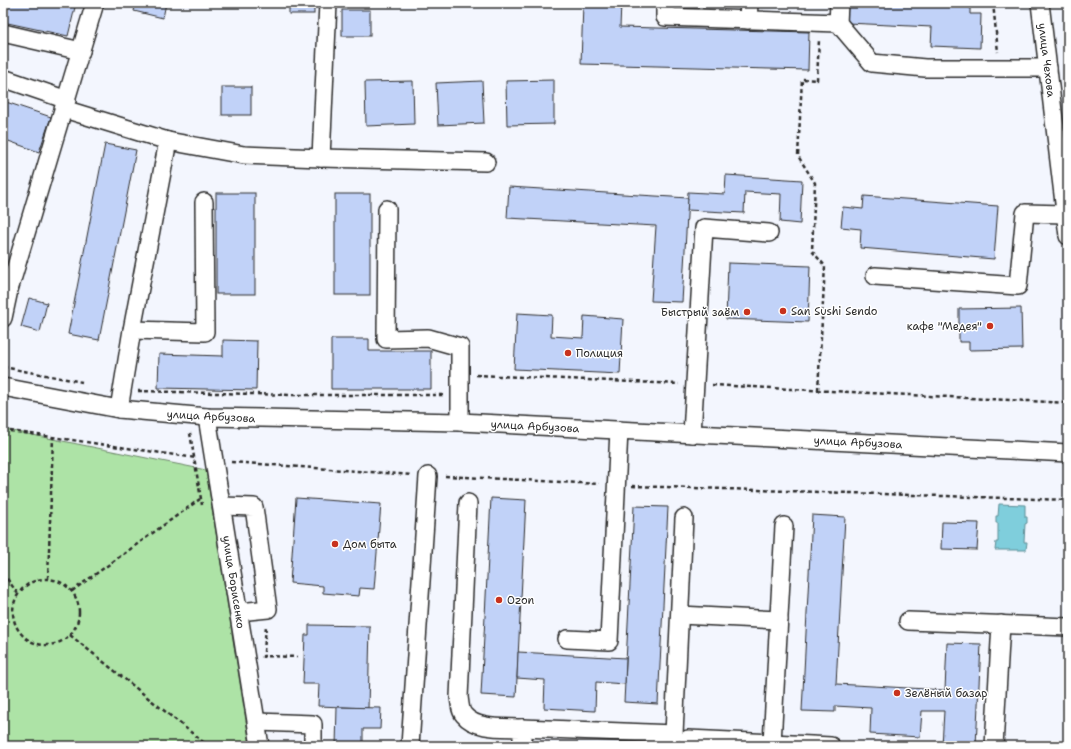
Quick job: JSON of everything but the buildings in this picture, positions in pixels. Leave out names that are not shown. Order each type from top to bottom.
[{"type":"street","points":[[3,318],[9,268],[65,105],[95,3]]},
{"type":"street","points":[[321,158],[328,3]]},
{"type":"street","points":[[665,3],[665,17],[838,23]]},
{"type":"street","points":[[748,20],[749,3]]},
{"type":"street","points":[[839,3],[838,23],[872,63],[925,68],[1048,68]]},
{"type":"street","name":"улица Чехова","points":[[1040,3],[1048,68],[1060,110],[1065,214],[1068,236]]},
{"type":"street","points":[[3,33],[81,51]]},
{"type":"street","points":[[3,78],[65,105],[168,141],[244,155],[486,162]]},
{"type":"street","points":[[119,409],[132,330],[168,141]]},
{"type":"street","points":[[132,330],[205,332],[204,202]]},
{"type":"street","points":[[387,209],[386,339],[428,338],[460,347],[460,422]]},
{"type":"street","points":[[875,276],[1018,286],[1025,213],[1065,214]]},
{"type":"street","points":[[692,434],[704,228],[769,233]]},
{"type":"street","name":"улица Арбузова","points":[[3,388],[119,409],[207,417],[460,422],[1068,453]]},
{"type":"street","name":"улица Борисенко","points":[[207,417],[260,746]]},
{"type":"street","points":[[567,639],[609,641],[619,430]]},
{"type":"street","points":[[410,746],[428,476]]},
{"type":"street","points":[[468,503],[459,697],[460,706],[464,715],[474,722],[487,726],[684,739],[831,746]]},
{"type":"street","points":[[222,506],[254,506],[268,609],[239,612]]},
{"type":"street","points":[[684,518],[680,615],[684,739]]},
{"type":"street","points":[[772,743],[784,526]]},
{"type":"street","points":[[680,615],[779,620]]},
{"type":"street","points":[[908,621],[1068,627]]},
{"type":"street","points":[[994,746],[1001,624]]},
{"type":"street","points":[[256,722],[313,724],[313,746]]},
{"type":"street","points":[[522,728],[522,746]]},
{"type":"path","points":[[992,3],[1000,68]]},
{"type":"path","points":[[818,390],[825,266],[812,250],[815,183],[798,156],[802,80],[818,80],[820,22]]},
{"type":"path","points":[[3,367],[85,383]]},
{"type":"path","points":[[460,374],[1068,403]]},
{"type":"path","points":[[122,390],[292,395],[460,395]]},
{"type":"path","points":[[3,430],[214,460],[428,476],[616,485],[1068,500]]},
{"type":"path","points":[[48,579],[53,437]]},
{"type":"path","points":[[72,591],[201,499]]},
{"type":"path","points":[[3,573],[18,594]]},
{"type":"path","points":[[48,579],[61,582],[72,591],[78,601],[80,615],[76,628],[70,635],[57,644],[43,646],[30,642],[20,634],[14,622],[12,610],[18,594],[24,587],[35,580],[48,579]]},
{"type":"path","points":[[264,664],[263,656],[268,609]]},
{"type":"path","points":[[70,635],[208,746]]},
{"type":"path","points":[[263,656],[298,657]]},
{"type":"green space","points":[[3,429],[206,470],[250,746],[3,746]]},
{"type":"water","points":[[999,504],[1025,505],[1025,517],[1027,517],[1027,523],[1025,524],[1024,542],[1027,542],[1026,550],[995,550],[996,542],[998,542],[998,523],[996,523],[996,516],[998,516]]},
{"type":"place","name":"San Sushi Sendo","points":[[783,311]]},
{"type":"place","name":"Быстрый заём","points":[[747,312]]},
{"type":"place","name":"кафе \"Медея\"","points":[[990,326]]},
{"type":"place","name":"Полиция","points":[[568,353]]},
{"type":"place","name":"Дом быта","points":[[335,544]]},
{"type":"place","name":"Ozon","points":[[499,600]]},
{"type":"place","name":"Зелёный базар","points":[[897,693]]}]
